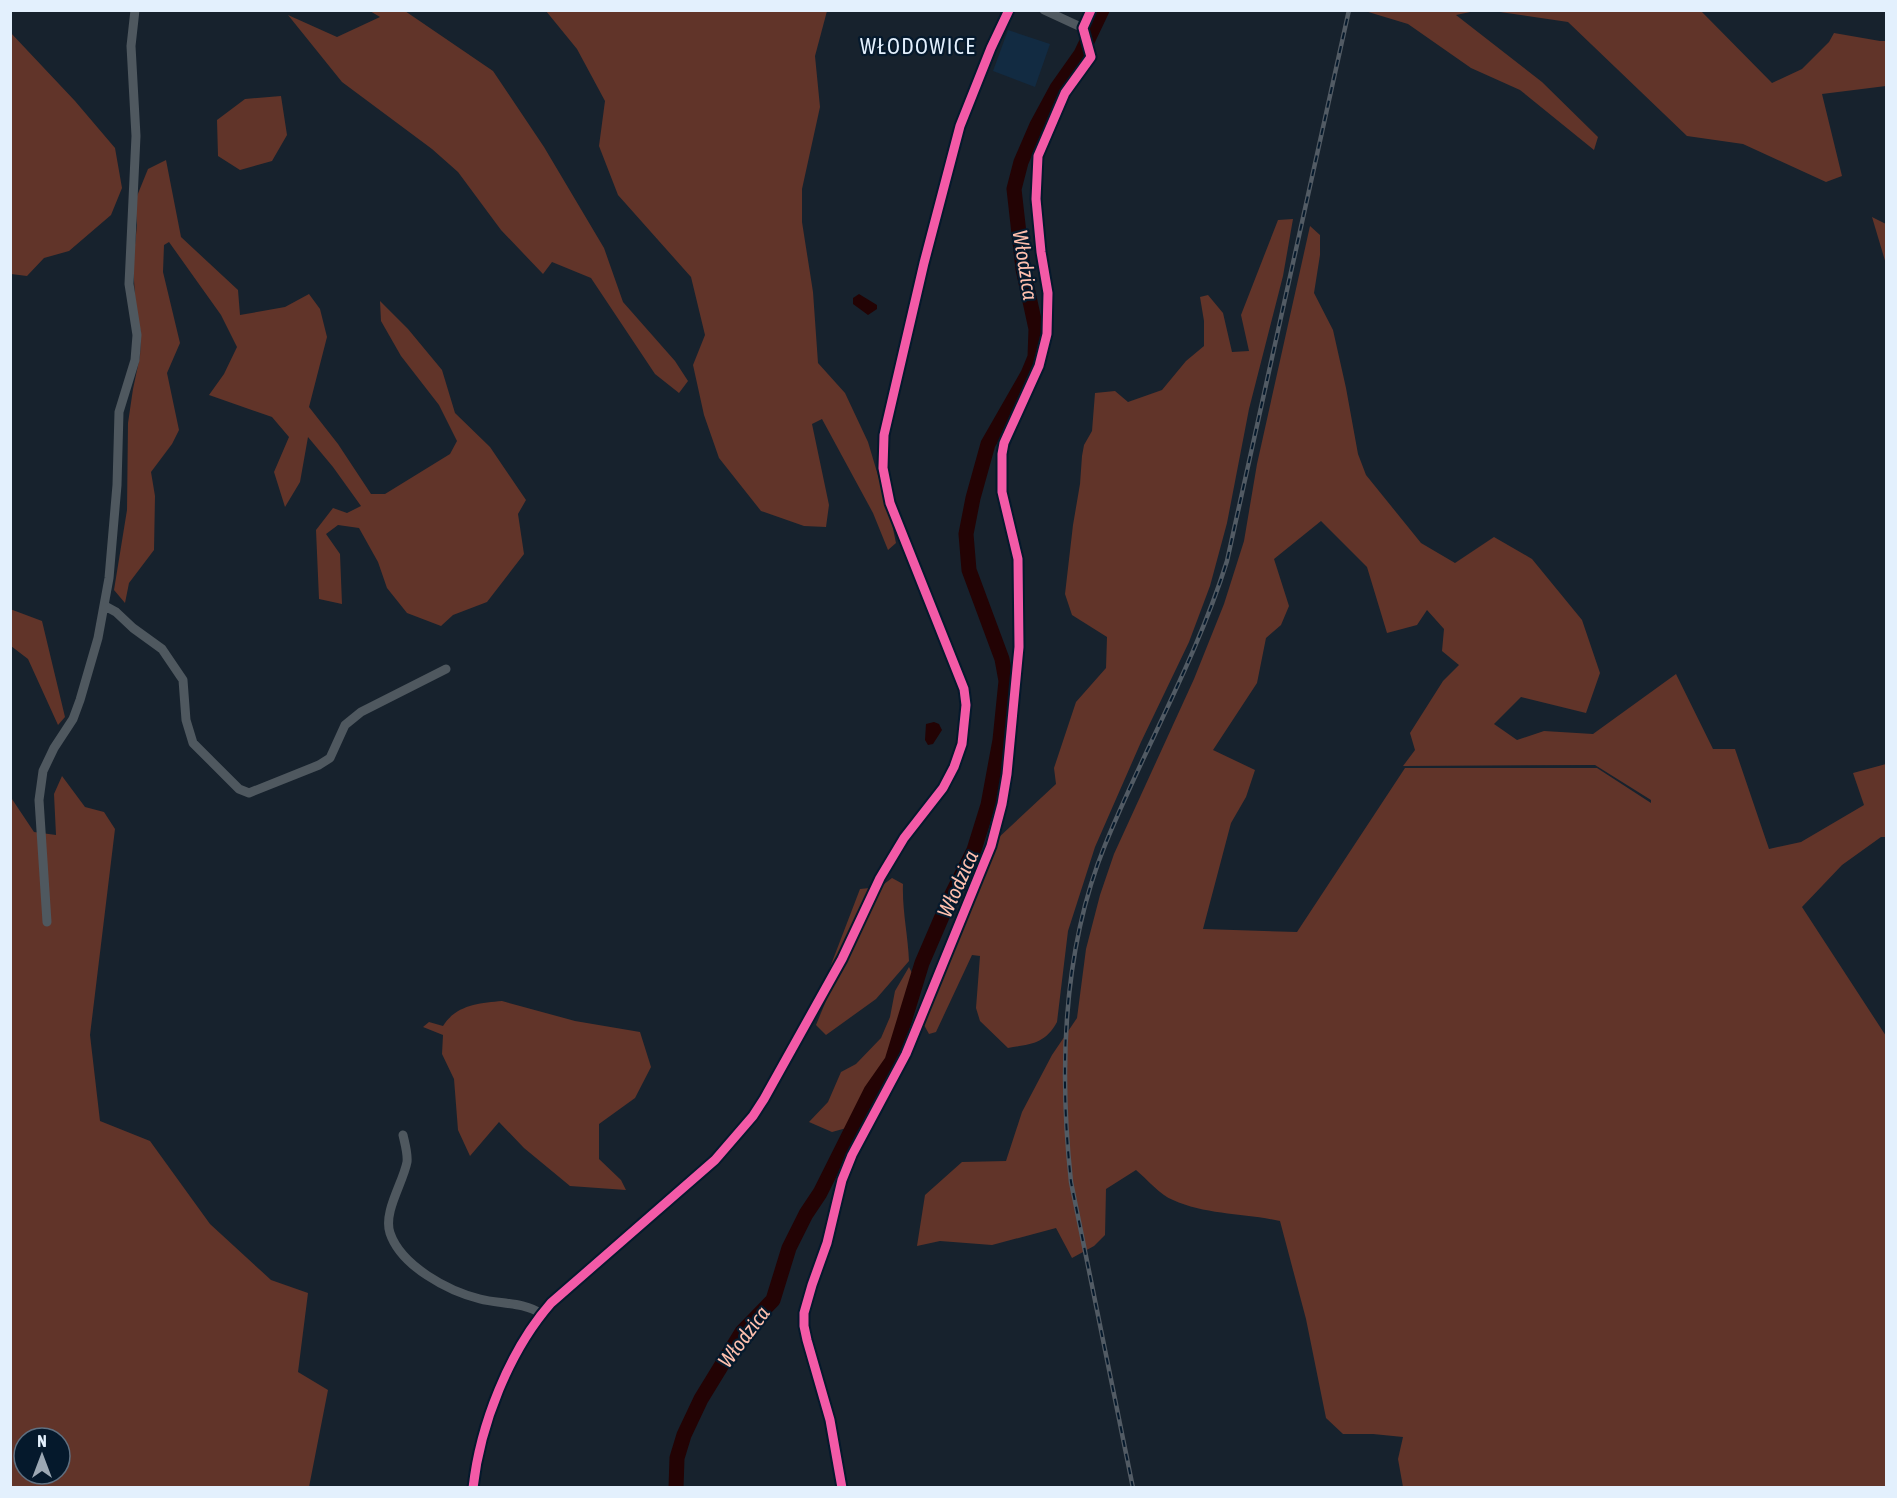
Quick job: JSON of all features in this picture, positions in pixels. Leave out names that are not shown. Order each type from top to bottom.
[{"type":"street","points":[[47,922],[39,800],[43,771],[54,748],[73,719],[98,638],[105,606],[117,485],[119,412],[135,360],[137,335],[129,284],[136,136],[131,46],[135,10]]},
{"type":"street","points":[[473,1488],[479,1449],[498,1396],[514,1359],[541,1314],[570,1284],[715,1160],[753,1116],[842,959],[880,878],[904,838],[943,788],[962,744],[966,705],[964,689],[890,503],[885,483],[883,453],[887,416],[947,171],[972,95],[1010,10]]},
{"type":"street","points":[[1044,10],[1084,31]]},
{"type":"street","points":[[842,1488],[830,1420],[807,1340],[804,1313],[827,1243],[842,1180],[852,1155],[906,1054],[991,846],[1002,804],[1019,648],[1018,559],[1002,492],[1002,454],[1004,443],[1039,366],[1047,334],[1048,293],[1036,199],[1038,156],[1065,93],[1091,57],[1084,31],[1091,10]]},
{"type":"street","points":[[105,606],[116,612],[133,628],[162,649],[183,680],[186,720],[193,743],[239,789],[249,793],[319,765],[330,758],[345,725],[361,712],[446,669]]},
{"type":"street","points":[[403,1135],[407,1160],[389,1221],[390,1233],[397,1245],[413,1265],[439,1283],[478,1298],[533,1308],[541,1314]]},
{"type":"shaded area","points":[[370,11],[405,11],[493,71],[544,147],[604,248],[623,302],[675,361],[688,381],[679,393],[655,374],[591,278],[552,262],[543,274],[501,230],[458,172],[432,149],[342,82],[288,15],[337,37],[380,17]]},
{"type":"shaded area","points":[[546,11],[827,11],[815,56],[820,107],[802,189],[802,222],[813,292],[818,363],[845,393],[868,442],[896,543],[888,550],[873,513],[822,419],[812,424],[829,505],[826,527],[804,526],[761,511],[719,458],[704,415],[693,365],[705,335],[691,277],[618,195],[599,146],[605,101],[577,49]]},
{"type":"shaded area","points":[[1365,11],[1475,11],[1456,15],[1542,82],[1598,137],[1594,150],[1520,90],[1471,68],[1408,24]]},
{"type":"shaded area","points":[[1493,11],[1701,11],[1772,83],[1802,69],[1829,42],[1834,33],[1886,41],[1886,86],[1822,94],[1842,176],[1826,182],[1743,144],[1687,136],[1568,22]]},
{"type":"shaded area","points":[[1008,30],[1050,44],[1035,87],[993,71]]},
{"type":"shaded area","points":[[10,32],[75,101],[115,148],[122,188],[111,215],[69,251],[44,258],[27,276],[11,274]]},
{"type":"shaded area","points":[[281,96],[287,135],[272,161],[240,170],[218,156],[217,120],[245,99]]},
{"type":"shaded area","points":[[166,160],[181,237],[238,290],[240,315],[285,307],[309,294],[320,309],[327,337],[309,407],[338,444],[371,494],[385,494],[450,454],[457,441],[439,405],[401,356],[381,321],[380,301],[408,329],[442,370],[455,413],[490,447],[526,500],[518,514],[524,554],[487,602],[453,615],[441,626],[407,613],[387,588],[378,562],[359,528],[338,525],[326,534],[340,554],[342,604],[319,599],[316,530],[333,508],[347,513],[361,506],[308,437],[300,482],[285,507],[274,472],[289,437],[272,417],[209,395],[224,374],[237,347],[221,315],[169,242],[164,245],[163,272],[180,343],[167,373],[179,430],[172,444],[151,472],[155,496],[154,550],[129,583],[125,603],[114,590],[127,510],[128,423],[140,356],[141,333],[136,313],[133,264],[137,225],[135,201],[148,169]]},
{"type":"shaded area","points":[[1872,217],[1886,224],[1886,264]]},
{"type":"shaded area","points":[[1293,219],[1283,276],[1249,409],[1227,523],[1210,586],[1189,642],[1141,742],[1095,847],[1068,931],[1057,1022],[1048,1035],[1037,1042],[1008,1048],[980,1021],[976,1008],[980,956],[972,955],[936,1032],[929,1034],[924,1025],[996,840],[1056,784],[1054,768],[1076,702],[1106,668],[1107,637],[1072,615],[1065,594],[1082,456],[1084,445],[1092,431],[1095,393],[1115,391],[1128,402],[1162,390],[1186,361],[1204,346],[1204,321],[1200,297],[1208,295],[1223,313],[1232,352],[1249,351],[1241,315],[1278,220]]},
{"type":"shaded area","points":[[1310,226],[1320,235],[1320,255],[1314,293],[1333,330],[1358,454],[1366,475],[1421,543],[1455,563],[1494,537],[1532,559],[1582,620],[1600,673],[1586,713],[1521,697],[1494,724],[1517,740],[1544,731],[1593,734],[1676,674],[1713,749],[1735,749],[1769,849],[1801,842],[1864,805],[1853,773],[1886,764],[1886,837],[1881,837],[1842,865],[1802,907],[1886,1036],[1886,1487],[1403,1487],[1398,1459],[1403,1437],[1343,1434],[1326,1418],[1306,1319],[1280,1221],[1186,1205],[1163,1194],[1136,1170],[1106,1189],[1105,1235],[1094,1246],[1072,1258],[1056,1228],[992,1245],[940,1241],[917,1246],[925,1195],[962,1162],[1006,1161],[1022,1112],[1052,1055],[1077,1018],[1086,949],[1100,895],[1114,854],[1194,679],[1224,604],[1244,541],[1257,464]],"holes":[[[1321,521],[1367,567],[1387,633],[1417,625],[1427,610],[1444,629],[1442,651],[1459,665],[1443,681],[1410,733],[1415,750],[1403,766],[1595,765],[1651,800],[1651,803],[1597,768],[1405,768],[1297,932],[1203,929],[1231,823],[1246,797],[1255,770],[1213,750],[1257,683],[1266,638],[1281,625],[1289,606],[1274,559]]]},
{"type":"shaded area","points":[[859,294],[877,305],[877,309],[868,315],[853,304],[853,298]]},
{"type":"shaded area","points":[[10,609],[42,621],[65,717],[58,725],[28,659],[11,646]]},
{"type":"shaded area","points":[[934,722],[939,724],[942,730],[933,744],[928,745],[925,740],[926,724]]},
{"type":"shaded area","points":[[62,776],[85,807],[104,812],[115,829],[90,1035],[100,1121],[150,1141],[210,1224],[271,1280],[308,1293],[298,1372],[328,1390],[309,1487],[11,1487],[10,796],[34,832],[56,835],[54,794]]},
{"type":"shaded area","points":[[892,878],[903,884],[909,961],[876,999],[826,1035],[816,1025],[828,996],[829,970],[860,889],[880,887]]},
{"type":"shaded area","points":[[909,967],[912,973],[901,1010],[888,1076],[861,1124],[832,1132],[809,1122],[828,1102],[841,1072],[856,1064],[881,1038],[890,1017],[895,991]]},
{"type":"shaded area","points":[[502,1001],[575,1021],[640,1032],[651,1067],[635,1098],[599,1124],[599,1159],[621,1180],[626,1190],[570,1186],[524,1148],[499,1122],[470,1156],[458,1130],[454,1079],[442,1054],[443,1035],[423,1027],[429,1022],[443,1026],[454,1014],[469,1006]]},
{"type":"waterway","name":"Włodzica","points":[[676,1488],[677,1458],[684,1435],[701,1399],[742,1332],[773,1300],[789,1248],[806,1214],[820,1193],[871,1091],[892,1061],[922,963],[974,850],[988,805],[1000,740],[1006,681],[1002,659],[969,570],[966,534],[988,444],[1028,374],[1035,357],[1036,329],[1023,269],[1014,189],[1021,162],[1037,125],[1057,88],[1081,54],[1102,10]]},
{"type":"railway","points":[[1133,1488],[1071,1182],[1067,1140],[1065,1054],[1072,969],[1091,885],[1105,845],[1185,669],[1227,561],[1349,10]]},
{"type":"cycle path","points":[[473,1488],[482,1439],[499,1390],[522,1343],[536,1322],[551,1303],[715,1160],[753,1116],[842,959],[880,878],[904,838],[943,788],[954,767],[962,744],[966,705],[964,689],[890,503],[883,468],[884,435],[924,263],[960,126],[1009,10]]},
{"type":"cycle path","points":[[842,1488],[830,1420],[807,1340],[804,1313],[827,1243],[842,1180],[852,1155],[906,1054],[991,846],[1002,804],[1019,647],[1018,559],[1002,492],[1002,454],[1004,443],[1039,366],[1047,334],[1048,293],[1036,199],[1038,156],[1065,93],[1091,57],[1083,28],[1091,10]]},
{"type":"district","name":"WŁODOWICE","points":[[918,46]]}]
